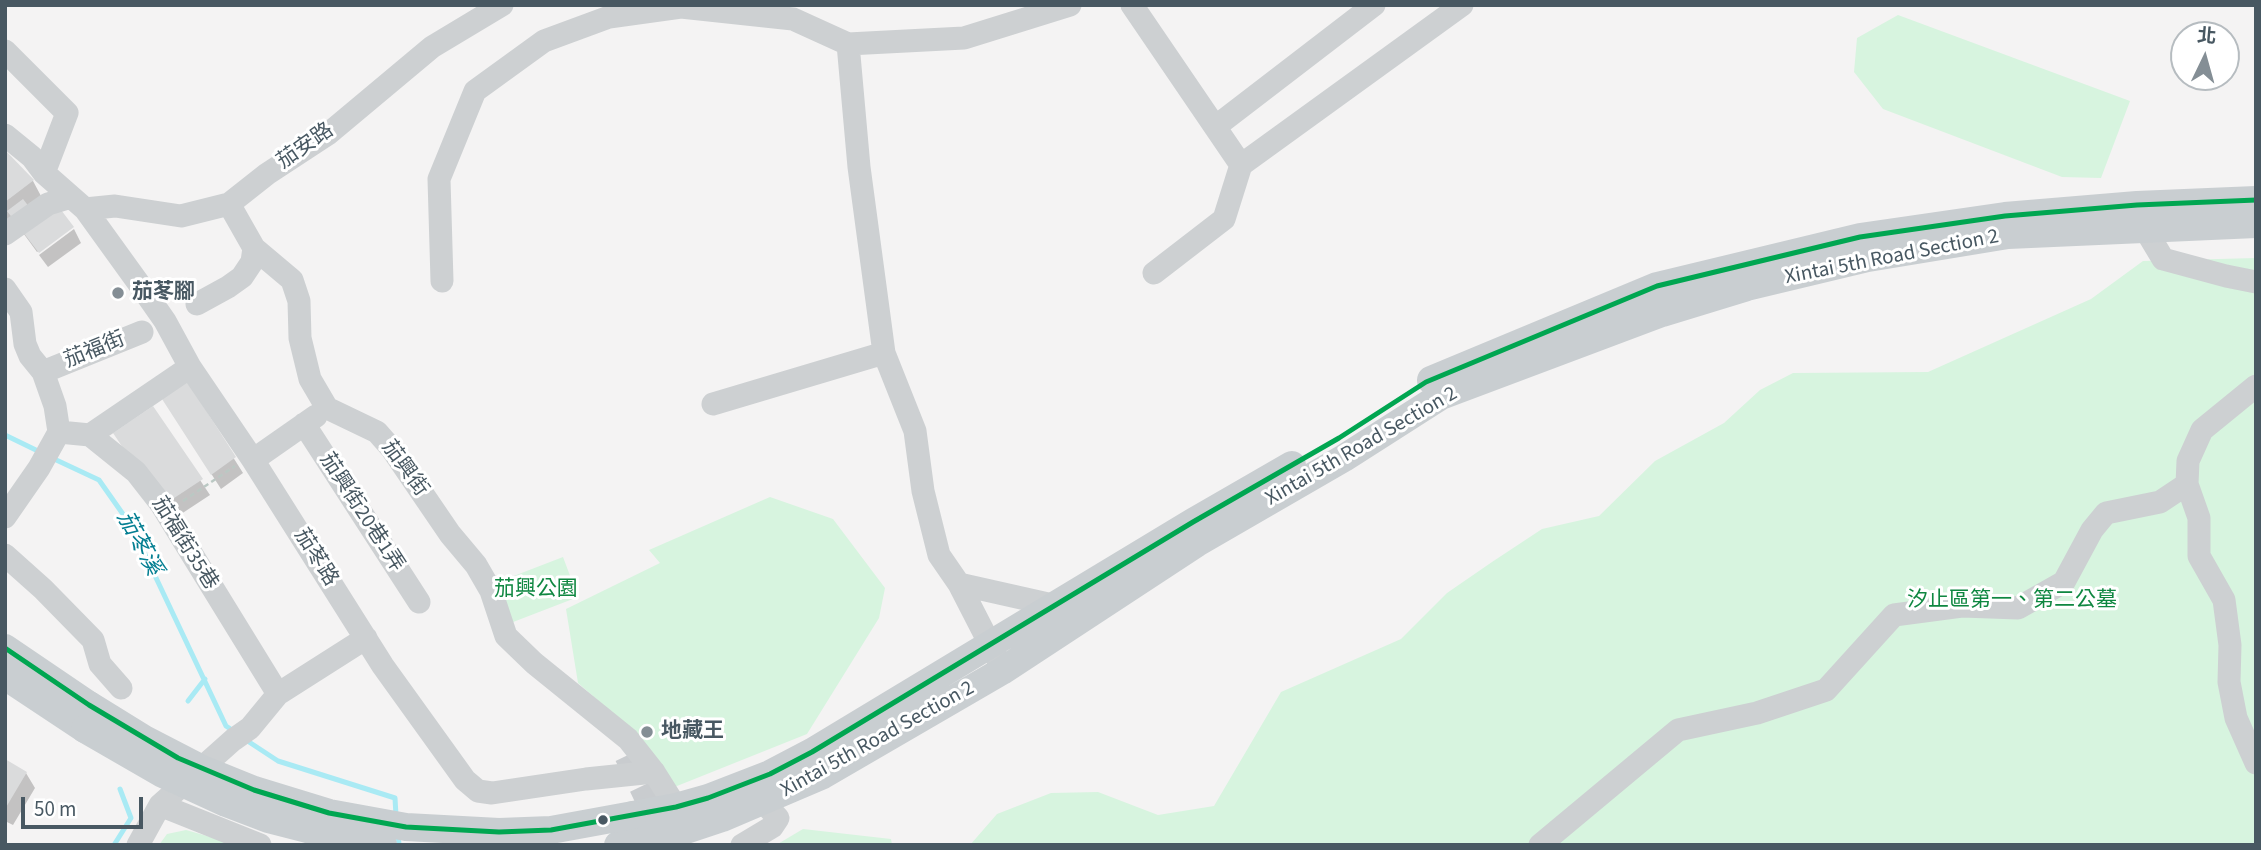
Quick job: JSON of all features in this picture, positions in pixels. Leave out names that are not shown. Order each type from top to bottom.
[{"type":"main road","name":"Xintai 5th Road Section 2","points":[[5,648],[100,712],[178,758],[254,790],[329,813],[406,827],[499,832],[551,830],[631,833],[679,819],[764,802],[823,775],[1068,613],[1193,522],[1339,438],[1426,382],[1657,286],[1860,237],[1913,229],[2005,216],[2111,207],[2256,200]]},
{"type":"main road","name":"Xintai 5th Road Section 2","points":[[1068,613],[1197,543],[1344,457],[1441,396],[1661,313],[1747,287],[1868,258],[2008,235],[2256,224]]},
{"type":"main road","name":"Xintai 5th Road Section 2","points":[[679,819],[708,798],[770,774],[997,658]]},
{"type":"main road","points":[[5,676],[85,729],[197,790],[268,819],[383,845]]},
{"type":"street","name":"茄安路","points":[[5,234],[48,204],[115,206],[181,216],[229,204],[267,174],[328,134],[432,47],[502,5]]},
{"type":"street","points":[[442,281],[439,179],[475,91],[544,41],[609,17],[681,7],[793,19],[848,44],[964,38],[1070,5]]},
{"type":"street","points":[[1132,5],[1241,165]]},
{"type":"street","points":[[1216,127],[1374,5]]},
{"type":"street","points":[[1154,273],[1224,219],[1241,165],[1462,5]]},
{"type":"street","points":[[848,44],[859,167],[884,353],[915,432],[923,491],[939,555],[959,584],[997,658]]},
{"type":"street","points":[[5,51],[67,113],[44,173]]},
{"type":"street","name":"茄苳路","points":[[5,135],[32,157],[44,173],[78,203],[165,321],[185,376],[251,458],[383,666],[465,780],[478,791],[492,793],[654,772]]},
{"type":"street","points":[[229,204],[254,248],[292,280],[299,301],[300,338],[310,379],[327,408],[251,458]]},
{"type":"street","points":[[2145,229],[2163,259],[2256,282]]},
{"type":"street","points":[[198,304],[242,277],[252,262],[254,248]]},
{"type":"street","points":[[5,289],[21,312],[25,344],[30,356],[43,372]]},
{"type":"street","name":"茄福街","points":[[59,432],[55,406],[43,372],[142,332]]},
{"type":"street","points":[[713,404],[884,353]]},
{"type":"street","points":[[5,517],[59,432],[94,432],[185,376]]},
{"type":"street","points":[[2256,386],[2202,430],[2188,461],[2187,484],[2199,518],[2199,556],[2224,600],[2230,645],[2229,681],[2236,718],[2256,763]]},
{"type":"street","name":"茄興街","points":[[327,408],[377,432],[392,449],[450,534],[476,565],[491,591],[506,636],[534,663],[628,738],[654,772]]},
{"type":"street","name":"茄興街20巷1弄","points":[[304,424],[419,602]]},
{"type":"street","name":"茄福街35巷","points":[[94,432],[136,471],[165,512],[278,694]]},
{"type":"street","points":[[1540,845],[1678,730],[1757,713],[1826,690],[1894,615],[1962,606],[2018,608],[2064,582],[2092,530],[2106,513],[2160,502],[2187,484]]},
{"type":"street","points":[[5,555],[93,640],[100,664],[121,688]]},
{"type":"street","points":[[959,584],[1068,613]]},
{"type":"street","points":[[138,845],[160,805],[242,734],[278,694],[366,638]]},
{"type":"street","name":"茄興街","points":[[580,698],[597,723],[626,756]]},
{"type":"street","points":[[654,772],[679,819]]},
{"type":"street","points":[[742,845],[772,827],[778,818],[764,802]]},
{"type":"street","points":[[160,805],[260,845]]},
{"type":"path","points":[[165,512],[251,458]]},
{"type":"green space","points":[[1898,15],[2130,101],[2101,178],[2062,177],[1883,109],[1854,72],[1857,38]]},
{"type":"green space","name":"汐止區第一、第二公墓","points":[[2256,258],[2256,845],[970,845],[997,814],[1051,793],[1098,792],[1158,815],[1214,806],[1281,692],[1401,639],[1447,593],[1542,529],[1599,516],[1655,461],[1724,423],[1760,390],[1793,373],[1928,372],[2091,299],[2143,261]]},
{"type":"green space","points":[[770,497],[833,519],[885,588],[879,618],[807,734],[672,788],[610,711],[578,683],[566,609],[660,563],[649,550]]},
{"type":"green space","name":"茄興公園","points":[[563,557],[578,597],[508,624],[493,584]]},
{"type":"green space","points":[[803,829],[891,839],[892,845],[776,845]]},
{"type":"green space","points":[[186,830],[239,845],[159,845],[167,834]]},
{"type":"building","points":[[5,150],[34,180],[5,202]]},
{"type":"building","points":[[23,199],[36,216],[55,202],[74,227],[39,253],[7,211]]},
{"type":"building","points":[[187,381],[236,457],[211,475],[162,399]]},
{"type":"building","points":[[153,406],[203,479],[162,506],[113,433]]},
{"type":"building","points":[[5,759],[27,772],[5,809]]},
{"type":"waterway","name":"茄苳溪","points":[[5,435],[40,452]]},
{"type":"waterway","name":"茄苳溪","points":[[52,458],[99,480],[132,527],[226,726],[235,732]]},
{"type":"waterway","name":"茄苳溪","points":[[188,701],[205,679]]},
{"type":"waterway","points":[[246,740],[278,761],[395,798],[396,816]]},
{"type":"waterway","name":"茄苳溪","points":[[114,845],[131,818],[120,789]]},
{"type":"waterway","points":[[398,833],[399,845]]},
{"type":"tunnel","points":[[626,756],[659,826]]},
{"type":"transit line","points":[[5,648],[89,705],[178,758],[254,790],[329,813],[406,827],[499,832],[551,830],[676,807],[708,798],[770,774],[812,752],[1193,522],[1339,438],[1426,382],[1657,286],[1860,237],[2005,216],[2137,205],[2256,200]]},
{"type":"place","name":"茄苳腳","points":[[118,293]]},
{"type":"place","name":"地藏王","points":[[647,732]]}]
